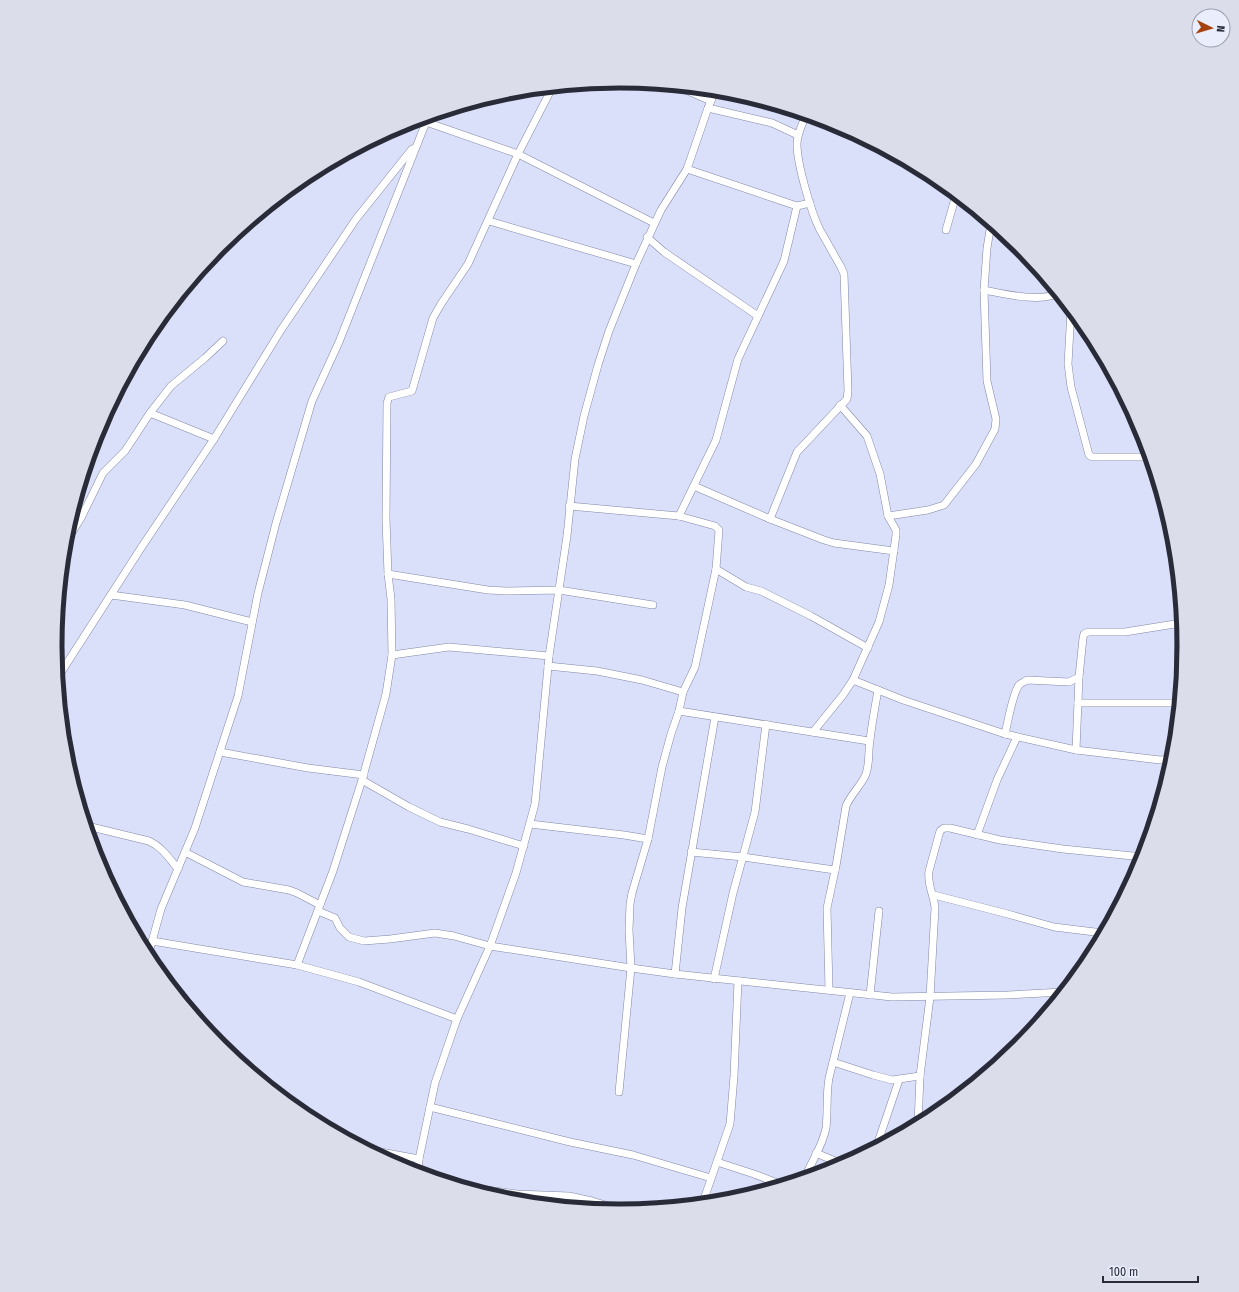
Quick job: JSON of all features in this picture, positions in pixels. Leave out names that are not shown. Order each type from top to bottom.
[{"type":"street","points":[[297,965],[333,871],[363,778],[386,694],[392,656],[391,599],[388,574],[386,519],[387,403],[389,397],[412,391],[433,318],[468,264],[489,221],[518,154],[550,93]]},
{"type":"street","points":[[688,93],[709,105],[772,123],[798,135]]},
{"type":"street","points":[[418,1166],[435,1083],[457,1019],[490,946],[516,873],[530,824],[536,796],[549,656],[567,536],[575,459],[590,395],[609,331],[636,264],[654,223],[687,169],[713,96]]},
{"type":"street","points":[[770,519],[797,452],[847,399],[848,391],[845,282],[841,267],[819,228],[810,203],[798,156],[798,135],[804,120]]},
{"type":"street","points":[[432,121],[518,154],[654,223]]},
{"type":"street","points":[[150,947],[161,909],[195,828],[238,696],[258,593],[276,523],[312,401],[339,342],[425,124]]},
{"type":"street","points":[[63,670],[214,439],[281,330],[356,218],[417,142]]},
{"type":"street","points":[[687,169],[797,206],[810,203]]},
{"type":"street","points":[[946,230],[954,201]]},
{"type":"street","points":[[679,516],[716,440],[738,359],[784,261],[797,206]]},
{"type":"street","points":[[489,221],[636,264]]},
{"type":"street","points":[[888,516],[928,510],[944,505],[976,464],[995,428],[996,419],[987,381],[984,290],[987,248],[990,230]]},
{"type":"street","points":[[648,237],[664,252],[758,316]]},
{"type":"street","points":[[984,290],[1020,296],[1053,295]]},
{"type":"street","points":[[1071,319],[1068,364],[1071,387],[1089,455],[1092,457],[1143,457]]},
{"type":"street","points":[[75,527],[103,473],[125,452],[150,413],[171,386],[223,341]]},
{"type":"street","points":[[813,732],[843,695],[853,680],[879,622],[888,584],[896,530],[888,516],[880,474],[867,436],[840,406]]},
{"type":"street","points":[[150,413],[214,439]]},
{"type":"street","points":[[694,486],[770,519],[834,543],[894,551]]},
{"type":"street","points":[[569,506],[679,516],[718,527],[719,530],[716,569],[695,666],[683,692],[679,711],[671,734],[662,767],[648,839],[630,904],[631,968],[619,1092]]},
{"type":"street","points":[[716,569],[746,587],[761,591],[811,616],[868,648]]},
{"type":"street","points":[[388,574],[488,590],[559,590],[653,605]]},
{"type":"street","points":[[111,595],[185,605],[252,622]]},
{"type":"street","points":[[1076,750],[1079,677],[1084,634],[1088,632],[1125,632],[1176,624]]},
{"type":"street","points":[[392,656],[449,647],[549,656]]},
{"type":"street","points":[[548,666],[597,671],[642,680],[683,692]]},
{"type":"street","points":[[1005,734],[1019,685],[1027,680],[1069,682],[1079,677]]},
{"type":"street","points":[[853,680],[1005,734],[1076,750],[1165,760]]},
{"type":"street","points":[[829,990],[827,916],[846,806],[865,776],[870,754],[869,742],[878,690]]},
{"type":"street","points":[[1078,703],[1174,703]]},
{"type":"street","points":[[679,711],[869,742]]},
{"type":"street","points":[[675,974],[682,908],[715,717]]},
{"type":"street","points":[[714,979],[743,857],[756,812],[766,724]]},
{"type":"street","points":[[977,835],[997,780],[1017,737]]},
{"type":"street","points":[[220,752],[363,778],[409,807],[440,822],[524,846]]},
{"type":"street","points":[[530,824],[648,839]]},
{"type":"street","points":[[93,827],[156,844],[178,869]]},
{"type":"street","points":[[918,1117],[920,1076],[930,997],[935,908],[934,895],[929,886],[929,871],[940,831],[944,828],[950,828],[1000,840],[1063,849],[1136,856]]},
{"type":"street","points":[[185,852],[243,882],[289,890],[297,893],[335,918],[340,928],[349,937],[364,941],[435,933],[454,936],[490,946],[631,968],[714,979],[829,990],[850,994],[892,997],[930,997],[1056,992]]},
{"type":"street","points":[[692,852],[743,857],[835,870]]},
{"type":"street","points":[[934,895],[1054,928],[1097,932]]},
{"type":"street","points":[[870,995],[879,911]]},
{"type":"street","points":[[151,943],[297,965],[359,982],[457,1019]]},
{"type":"street","points":[[705,1197],[730,1124],[734,1076],[738,981]]},
{"type":"street","points":[[808,1171],[823,1139],[826,1128],[826,1090],[850,994]]},
{"type":"street","points":[[833,1062],[892,1080],[920,1076]]},
{"type":"street","points":[[879,1139],[899,1080]]},
{"type":"street","points":[[430,1107],[570,1142],[633,1155],[711,1178]]},
{"type":"street","points":[[816,1153],[834,1161]]},
{"type":"street","points":[[390,1154],[419,1159]]},
{"type":"street","points":[[717,1162],[774,1182]]},
{"type":"street","points":[[514,1193],[569,1196],[598,1203]]}]
